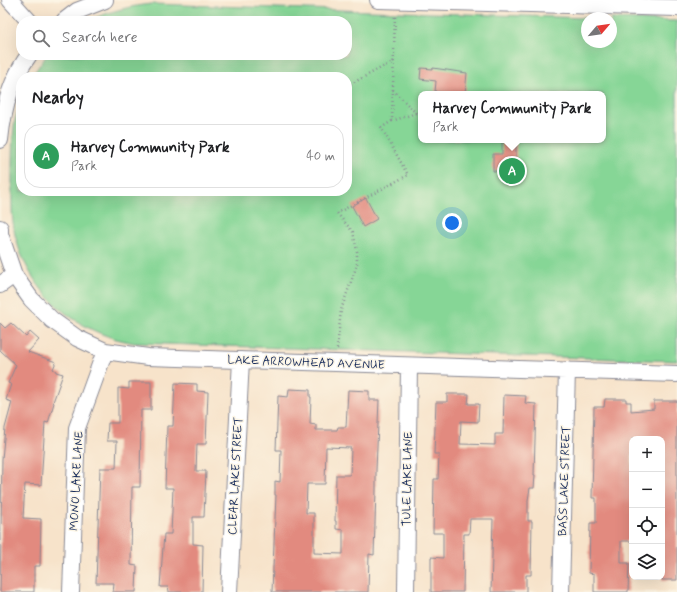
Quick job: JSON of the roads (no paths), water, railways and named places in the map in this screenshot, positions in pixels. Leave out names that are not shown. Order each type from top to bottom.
[{"type":"street","points":[[10,0],[24,16]]},
{"type":"street","points":[[70,16],[77,11],[105,0]]},
{"type":"street","points":[[378,0],[600,3],[677,8]]},
{"type":"street","points":[[19,72],[25,60]]},
{"type":"street","points":[[0,140],[2,118],[11,88],[16,78]]},
{"type":"street","name":"LAKE ARROWHEAD AVENUE","points":[[0,228],[0,234],[14,275],[31,299],[52,320],[77,338],[105,351],[148,357],[677,374]]},
{"type":"street","points":[[0,285],[14,275]]},
{"type":"street","name":"MONO LAKE LANE","points":[[71,592],[77,428],[105,351]]},
{"type":"street","name":"CLEAR LAKE STREET","points":[[229,592],[240,360]]},
{"type":"street","name":"TULE LAKE LANE","points":[[406,592],[409,366]]},
{"type":"street","name":"BASS LAKE STREET","points":[[561,592],[567,370]]},
{"type":"place","name":"Harvey Community Park","points":[[512,171]]}]
